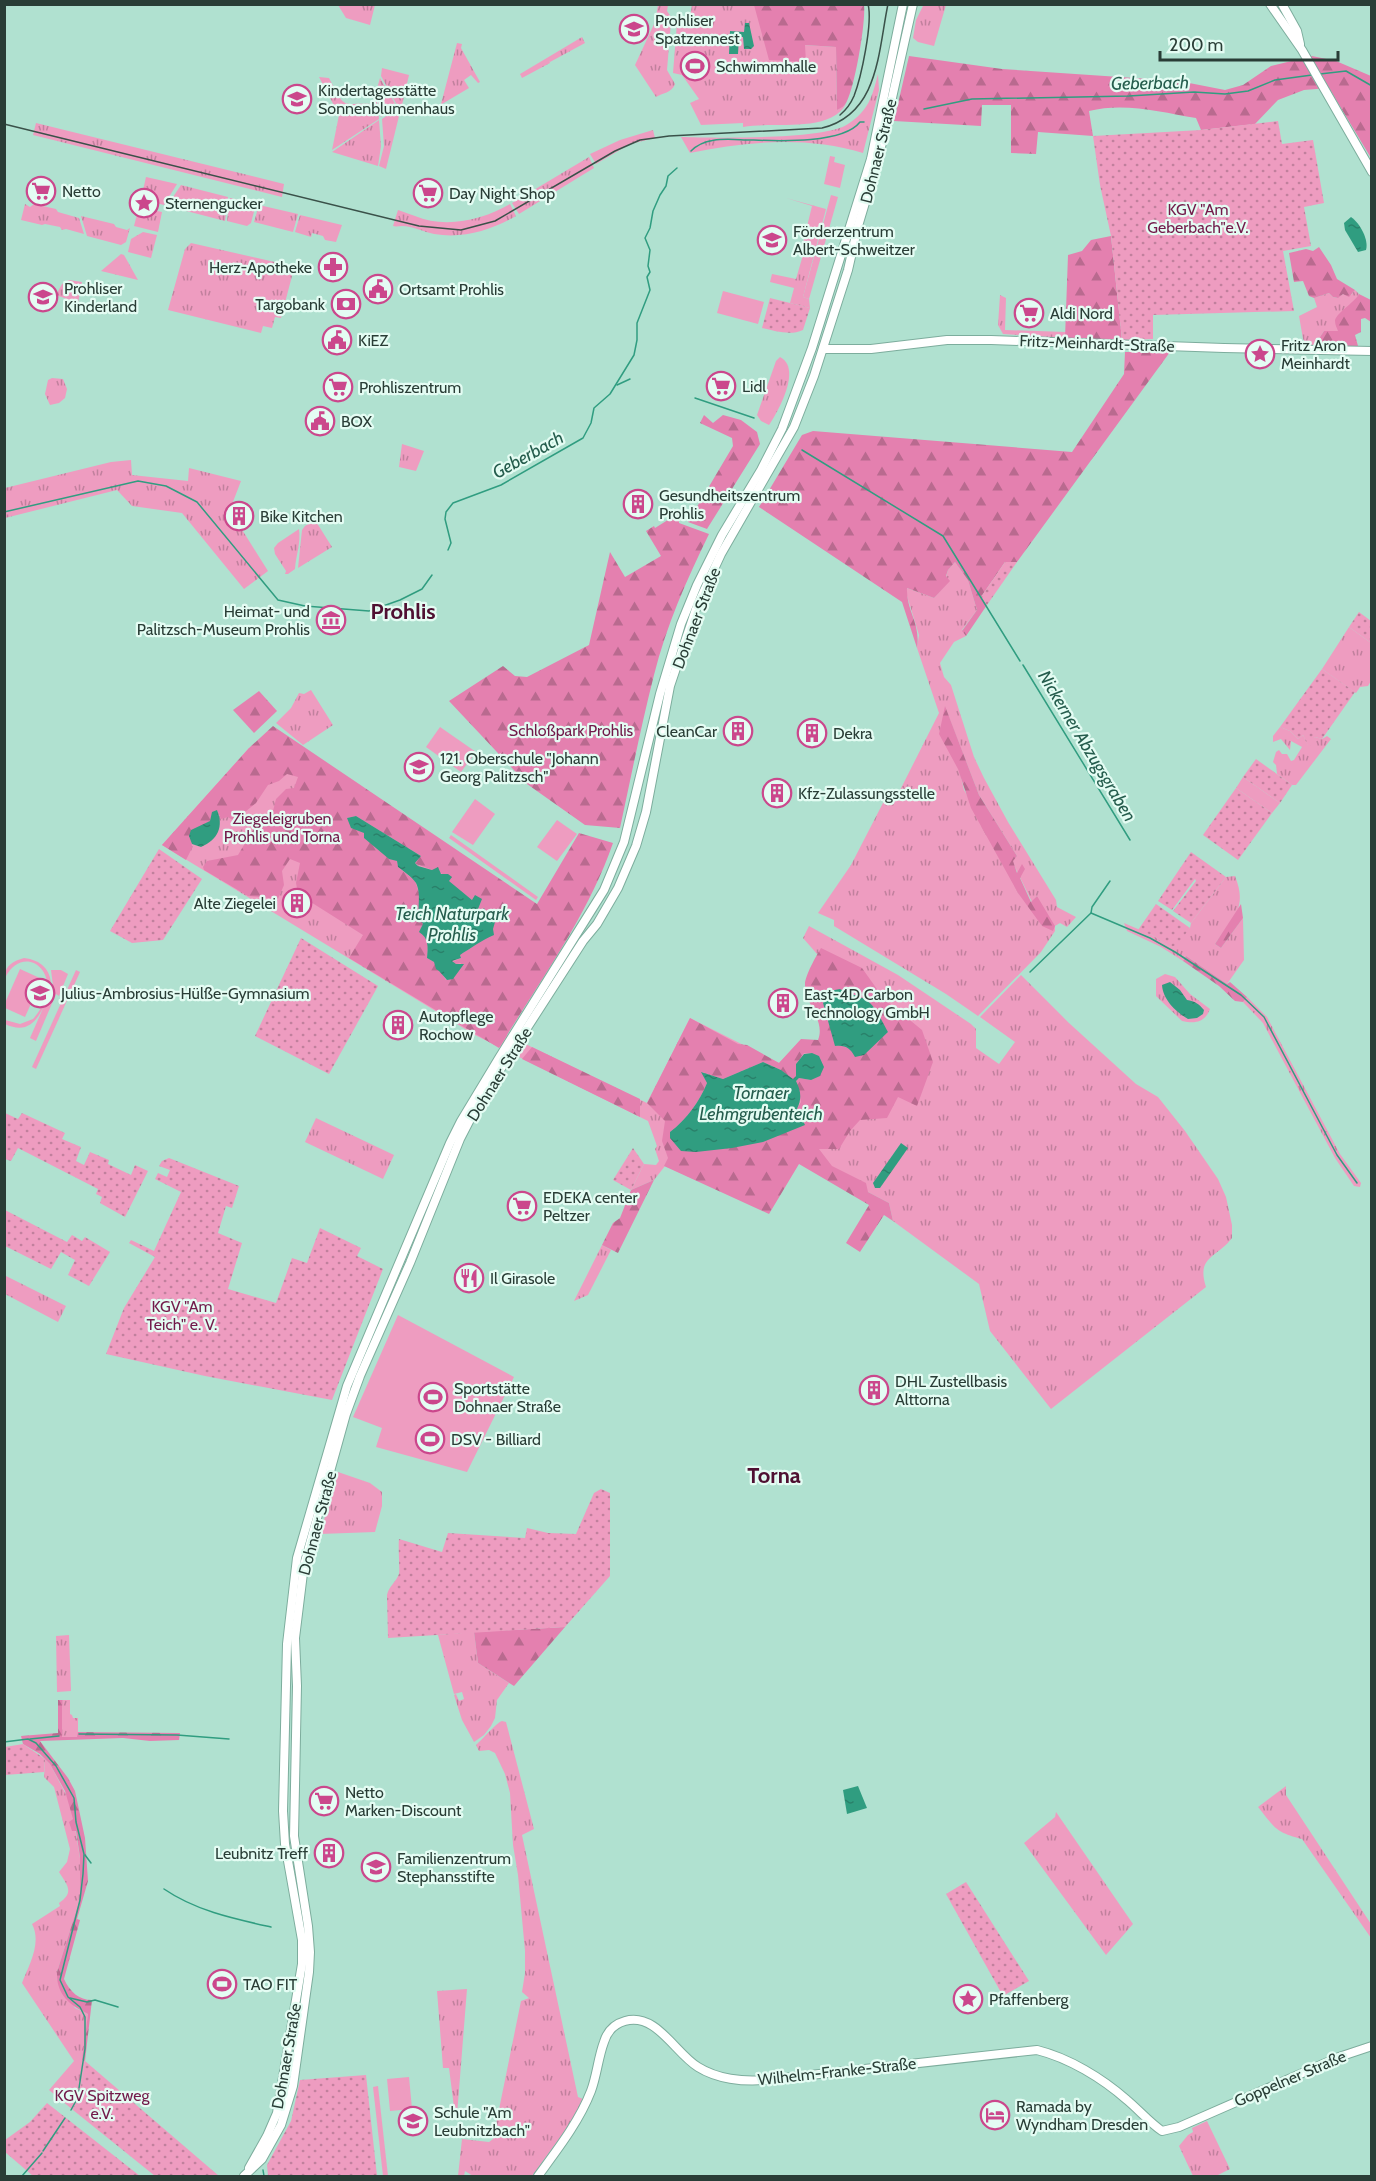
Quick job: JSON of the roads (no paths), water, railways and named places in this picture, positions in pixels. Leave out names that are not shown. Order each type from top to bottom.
[{"type":"main road","name":"Dohnaer Straße","points":[[244,2176],[267,2136],[277,2113],[302,1964],[299,1921],[284,1827],[287,1644],[297,1558],[347,1386],[461,1121],[604,890],[619,856],[640,783],[660,694],[681,624],[722,535],[761,470],[782,429],[812,348],[871,159],[903,4]]},
{"type":"main road","name":"Dohnaer Straße","points":[[244,2176],[262,2159],[281,2125],[293,2086],[309,1972],[308,1926],[294,1836],[296,1628],[304,1565],[346,1414],[468,1122],[583,941],[597,924],[618,888],[636,846],[646,812],[670,687],[697,606],[725,546],[794,427],[824,349],[879,156],[913,4]]},
{"type":"main road","points":[[1270,4],[1303,53],[1371,172]]},
{"type":"main road","points":[[1282,4],[1297,31],[1303,53]]},
{"type":"main road","name":"Fritz-Meinhardt-Straße","points":[[824,349],[871,349],[947,340],[991,340],[1371,351]]},
{"type":"main road","name":"Wilhelm-Franke-Straße","points":[[538,2176],[581,2113],[591,2090],[608,2033],[617,2024],[626,2020],[646,2021],[653,2025],[682,2055],[701,2069],[726,2078],[742,2080],[765,2080],[1037,2050],[1068,2061],[1101,2080],[1162,2131]]},
{"type":"main road","name":"Goppelner Straße","points":[[1162,2131],[1179,2127],[1330,2060],[1371,2046]]},
{"type":"water","points":[[745,23],[749,23],[754,46],[751,49],[744,49],[743,37],[739,37],[738,54],[729,54],[730,31],[744,32]]},
{"type":"water","points":[[1351,217],[1363,232],[1366,250],[1358,252],[1345,230],[1344,223]]},
{"type":"water","points":[[217,810],[220,822],[218,832],[212,841],[201,847],[192,844],[189,836],[191,830],[210,821],[212,812]]},
{"type":"water","name":"Teich Naturpark Prohlis","points":[[356,816],[421,856],[415,863],[418,866],[432,870],[438,867],[441,874],[448,874],[452,877],[449,881],[472,900],[475,895],[482,899],[478,909],[481,912],[484,908],[489,919],[495,922],[494,935],[460,955],[461,958],[452,961],[456,964],[464,964],[453,979],[447,980],[436,969],[434,962],[427,958],[426,940],[419,932],[423,924],[419,914],[419,894],[416,883],[398,867],[397,861],[389,859],[364,838],[364,833],[351,828],[347,818]]},
{"type":"water","points":[[1170,982],[1187,1000],[1200,1006],[1204,1010],[1203,1014],[1197,1018],[1188,1019],[1175,1009],[1168,1001],[1162,985]]},
{"type":"water","name":"Tornaer Lehmgrubenteich","points":[[840,989],[870,1003],[888,1032],[864,1055],[855,1057],[847,1048],[835,1046],[823,1003],[829,991]]},
{"type":"water","name":"Tornaer Lehmgrubenteich","points":[[812,1053],[819,1056],[824,1067],[820,1076],[811,1080],[799,1078],[796,1081],[800,1095],[797,1109],[805,1125],[763,1142],[696,1152],[681,1151],[670,1138],[670,1132],[687,1116],[704,1090],[707,1083],[701,1072],[723,1079],[763,1062],[781,1070],[793,1079],[796,1076],[796,1064],[804,1054]]},
{"type":"water","points":[[901,1143],[908,1148],[880,1188],[875,1188],[873,1183]]},
{"type":"water","points":[[858,1786],[867,1808],[847,1814],[843,1790]]},
{"type":"waterway","name":"Geberbach","points":[[1320,74],[1346,71],[1372,86]]},
{"type":"waterway","name":"Geberbach","points":[[924,109],[972,99],[1129,96],[1194,92],[1225,94],[1248,91],[1275,80],[1312,75]]},
{"type":"waterway","name":"Geberbach","points":[[691,151],[712,140],[793,141],[825,138],[840,134],[864,122]]},
{"type":"waterway","name":"Geberbach","points":[[448,550],[451,543],[445,519],[446,512],[453,503],[501,485],[583,438],[591,423],[594,408],[610,394],[634,355],[637,323],[650,290],[647,277],[650,272],[648,266],[650,250],[645,238],[650,228],[653,211],[666,186],[668,176],[677,168]]},
{"type":"waterway","points":[[617,385],[630,379]]},
{"type":"waterway","points":[[695,398],[754,418]]},
{"type":"waterway","name":"Nickerner Abzugsgraben","points":[[802,450],[943,536],[1020,661]]},
{"type":"waterway","name":"Geberbach","points":[[4,512],[138,481],[166,486],[197,502],[278,600],[305,606],[369,611],[422,589],[432,575]]},
{"type":"waterway","name":"Nickerner Abzugsgraben","points":[[1023,665],[1130,840]]},
{"type":"waterway","name":"Nickerner Abzugsgraben","points":[[1110,881],[1092,907],[1091,913],[1150,938],[1175,952],[1241,995],[1264,1017],[1337,1155],[1357,1183]]},
{"type":"waterway","points":[[1030,972],[1091,913]]},
{"type":"waterway","points":[[79,1734],[177,1735],[229,1739]]},
{"type":"waterway","points":[[30,1739],[59,1736]]},
{"type":"waterway","points":[[4,1742],[28,1739],[36,1743],[56,1766],[74,1798],[76,1822],[84,1854],[83,1874],[80,1900],[60,1980],[68,1997],[80,2007],[85,2017],[85,2049],[79,2088]]},
{"type":"waterway","points":[[85,1855],[91,1863]]},
{"type":"waterway","points":[[164,1889],[202,1909],[271,1927]]},
{"type":"waterway","points":[[70,1998],[87,2002],[95,2000],[118,2007]]},
{"type":"waterway","points":[[71,2110],[79,2090]]},
{"type":"waterway","points":[[43,2151],[65,2118]]},
{"type":"waterway","points":[[22,2176],[42,2153]]},
{"type":"waterway","points":[[263,2170],[264,2176]]},
{"type":"tram line","points":[[840,115],[853,99],[860,77],[868,37],[868,4]]},
{"type":"tram line","points":[[4,124],[419,226],[461,230],[495,221],[615,151],[640,140],[669,136],[822,128],[841,121],[855,109],[873,79],[888,4]]},
{"type":"place","name":"Prohliser Spatzennest","points":[[634,29]]},
{"type":"place","name":"Schwimmhalle","points":[[695,66]]},
{"type":"place","name":"Kindertagesstätte Sonnenblumenhaus","points":[[297,99]]},
{"type":"place","name":"Netto","points":[[41,191]]},
{"type":"place","name":"Day Night Shop","points":[[428,193]]},
{"type":"place","name":"Sternengucker","points":[[144,203]]},
{"type":"place","name":"Förderzentrum Albert-Schweitzer","points":[[772,240]]},
{"type":"place","name":"Herz-Apotheke","points":[[333,267]]},
{"type":"place","name":"Ortsamt Prohlis","points":[[378,289]]},
{"type":"place","name":"Prohliser Kinderland","points":[[43,297]]},
{"type":"place","name":"Targobank","points":[[346,304]]},
{"type":"place","name":"Aldi Nord","points":[[1029,313]]},
{"type":"place","name":"KiEZ","points":[[337,340]]},
{"type":"place","name":"Fritz Aron Meinhardt","points":[[1260,354]]},
{"type":"place","name":"Lidl","points":[[721,386]]},
{"type":"place","name":"Prohliszentrum","points":[[338,387]]},
{"type":"place","name":"BOX","points":[[320,421]]},
{"type":"place","name":"Gesundheitszentrum Prohlis","points":[[638,504]]},
{"type":"place","name":"Bike Kitchen","points":[[239,516]]},
{"type":"place","name":"Heimat- und Palitzsch-Museum Prohlis","points":[[331,620]]},
{"type":"place","name":"CleanCar","points":[[738,731]]},
{"type":"place","name":"Dekra","points":[[812,733]]},
{"type":"place","name":"121. Oberschule \"Johann Georg Palitzsch\"","points":[[419,767]]},
{"type":"place","name":"Kfz-Zulassungsstelle","points":[[777,793]]},
{"type":"place","name":"Alte Ziegelei","points":[[297,903]]},
{"type":"place","name":"Julius-Ambrosius-Hülße-Gymnasium","points":[[40,993]]},
{"type":"place","name":"East-4D Carbon Technology GmbH","points":[[783,1003]]},
{"type":"place","name":"Autopflege Rochow","points":[[398,1025]]},
{"type":"place","name":"EDEKA center Peltzer","points":[[522,1206]]},
{"type":"place","name":"Il Girasole","points":[[469,1278]]},
{"type":"place","name":"DHL Zustellbasis Alttorna","points":[[874,1390]]},
{"type":"place","name":"Sportstätte Dohnaer Straße","points":[[433,1397]]},
{"type":"place","name":"DSV - Billiard","points":[[430,1439]]},
{"type":"place","name":"Netto Marken-Discount","points":[[324,1801]]},
{"type":"place","name":"Leubnitz Treff","points":[[329,1853]]},
{"type":"place","name":"Familienzentrum Stephansstifte","points":[[376,1867]]},
{"type":"place","name":"TAO FIT","points":[[222,1984]]},
{"type":"place","name":"Pfaffenberg","points":[[968,1999]]},
{"type":"place","name":"Ramada by Wyndham Dresden","points":[[995,2115]]},
{"type":"place","name":"Schule \"Am Leubnitzbach\"","points":[[413,2121]]},
{"type":"district","name":"Prohlis","points":[[403,611]]},
{"type":"district","name":"Torna","points":[[774,1475]]},
{"type":"park label","name":"KGV \"Am Geberbach\"e.V.","points":[[1198,218]]},
{"type":"park label","name":"Schloßpark Prohlis","points":[[571,730]]},
{"type":"park label","name":"Ziegeleigruben Prohlis und Torna","points":[[282,827]]},
{"type":"park label","name":"KGV \"Am Teich\" e. V.","points":[[182,1315]]},
{"type":"park label","name":"KGV Spitzweg e.V.","points":[[102,2104]]}]
